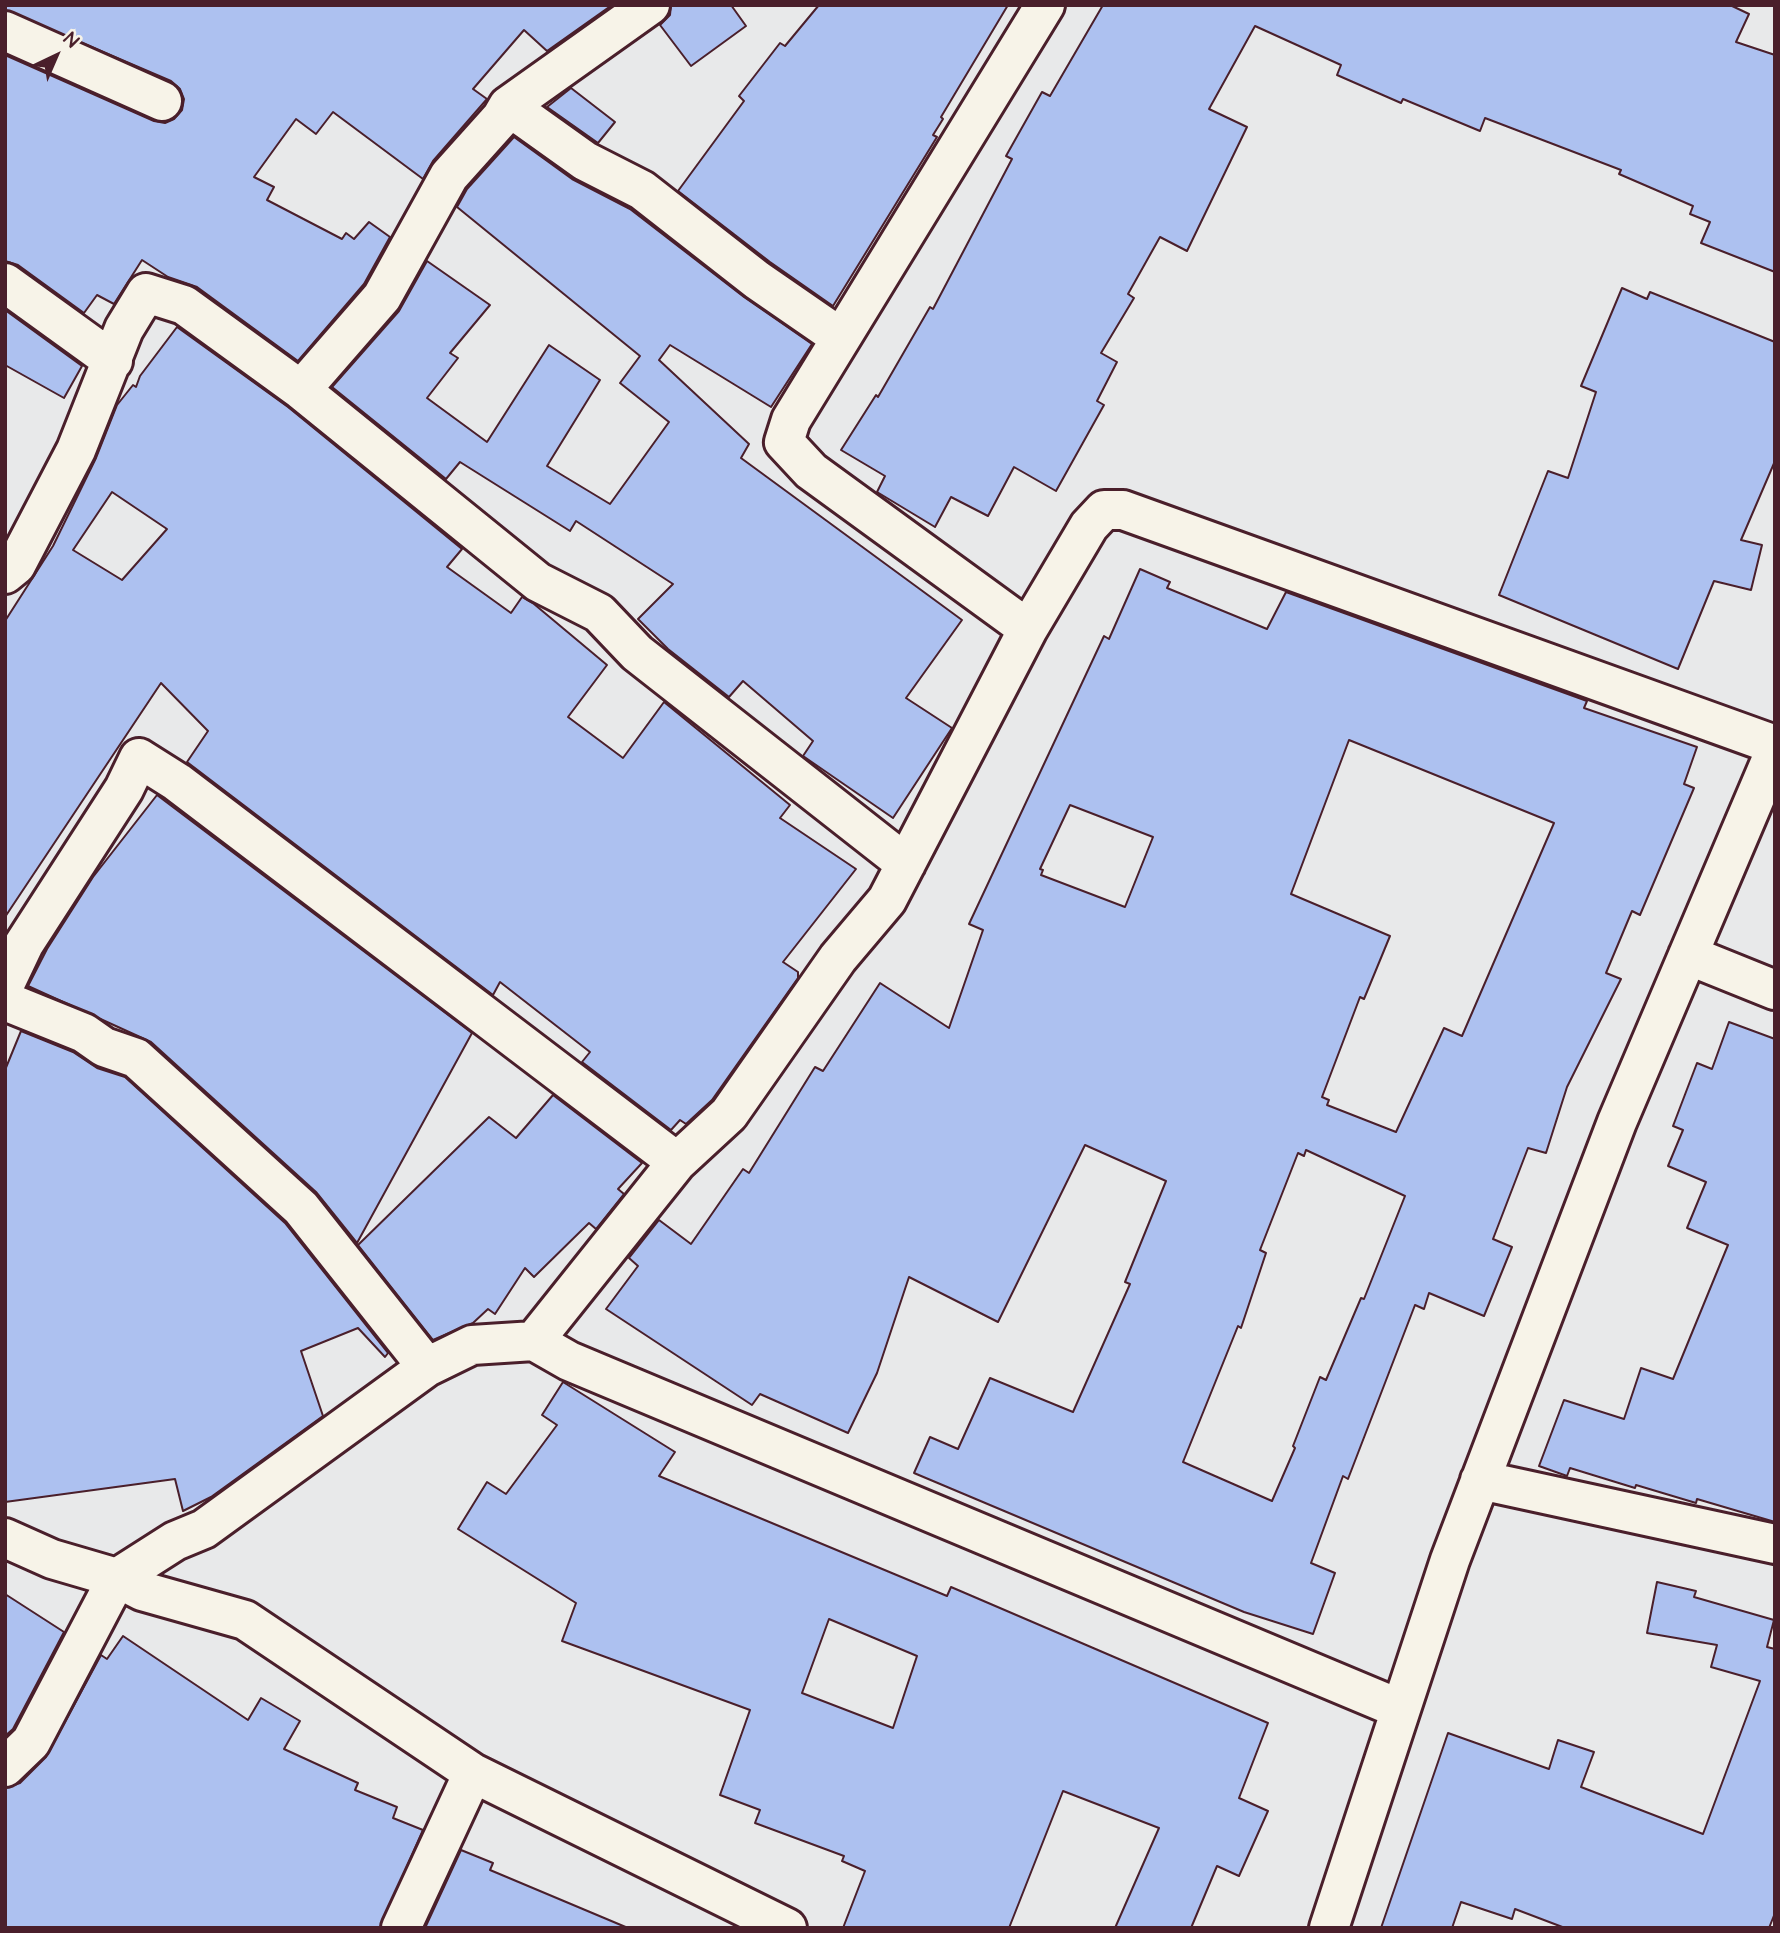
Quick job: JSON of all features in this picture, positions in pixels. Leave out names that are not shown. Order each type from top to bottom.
[{"type":"street","points":[[301,390],[382,297],[449,176],[501,118],[508,106],[650,5]]},
{"type":"street","points":[[1028,628],[811,471],[784,442],[791,420],[1045,5]]},
{"type":"street","points":[[5,30],[162,101]]},
{"type":"street","points":[[508,106],[585,161],[642,190],[757,280],[841,338]]},
{"type":"street","points":[[5,283],[113,361]]},
{"type":"street","points":[[9,565],[76,450],[124,329],[146,293],[184,305],[301,390],[538,582],[599,613],[637,653],[906,864]]},
{"type":"street","points":[[534,1341],[677,1162],[729,1114],[838,958],[887,900],[1028,628],[1089,526],[1104,510],[1123,510],[1775,745]]},
{"type":"street","points":[[1329,1928],[1399,1709],[1480,1480],[1617,1122],[1775,751]]},
{"type":"street","points":[[5,984],[14,938],[124,789],[139,758],[188,790],[677,1162]]},
{"type":"street","points":[[1688,955],[1775,990]]},
{"type":"street","points":[[5,1001],[84,1033],[104,1047],[136,1058],[301,1209],[427,1367]]},
{"type":"street","points":[[5,1767],[31,1742],[117,1578],[175,1541],[204,1529],[427,1367],[472,1346],[534,1341],[569,1361],[1399,1709]]},
{"type":"street","points":[[1480,1480],[1775,1544]]},
{"type":"street","points":[[5,1538],[52,1559],[117,1578],[142,1591],[244,1620],[473,1773],[787,1928]]},
{"type":"street","points":[[401,1928],[473,1773]]},
{"type":"building","points":[[5,5],[612,5],[547,51],[524,30],[473,89],[487,99],[433,161],[423,179],[333,112],[316,134],[296,119],[254,177],[274,187],[267,200],[342,239],[346,233],[354,239],[369,222],[390,237],[364,284],[298,361],[197,287],[168,277],[142,260],[114,304],[97,295],[84,313],[18,265],[5,261],[5,55],[154,121],[165,123],[174,119],[182,110],[184,99],[180,89],[171,81],[5,10]]},
{"type":"building","points":[[671,5],[731,5],[746,26],[691,66],[660,25],[670,15]]},
{"type":"building","points":[[819,5],[1008,5],[941,117],[943,119],[933,135],[937,137],[833,306],[770,262],[678,191],[744,101],[739,96],[780,43],[785,46]]},
{"type":"building","points":[[1103,5],[1730,5],[1749,14],[1736,42],[1775,55],[1775,272],[1701,243],[1710,222],[1690,214],[1693,206],[1619,174],[1621,170],[1485,118],[1480,131],[1403,99],[1401,103],[1337,75],[1341,65],[1255,26],[1209,109],[1247,127],[1187,251],[1160,237],[1128,294],[1134,298],[1101,353],[1117,362],[1097,401],[1104,405],[1056,491],[1014,467],[988,516],[951,497],[935,527],[877,492],[885,476],[841,450],[876,395],[878,397],[930,307],[933,309],[1012,159],[1006,156],[1042,92],[1050,96]]},
{"type":"building","points":[[571,88],[615,122],[598,143],[547,107]]},
{"type":"building","points":[[514,137],[572,179],[630,209],[744,297],[812,344],[771,407],[670,345],[659,360],[749,444],[741,458],[962,620],[906,698],[952,728],[893,818],[803,756],[813,741],[743,681],[729,697],[668,649],[638,619],[673,584],[576,521],[570,531],[460,462],[446,479],[332,387],[399,311],[427,261],[490,305],[450,353],[458,358],[427,398],[487,442],[549,345],[600,380],[547,466],[610,504],[669,422],[620,383],[640,356],[457,207],[467,189]]},
{"type":"building","points":[[1622,288],[1647,299],[1650,292],[1775,342],[1775,461],[1741,540],[1762,545],[1751,590],[1714,581],[1678,669],[1499,595],[1548,471],[1568,478],[1596,392],[1581,386]]},
{"type":"building","points":[[5,310],[82,366],[64,398],[5,365]]},
{"type":"building","points":[[177,327],[288,407],[462,549],[447,567],[511,613],[522,597],[534,604],[607,665],[568,717],[623,758],[664,702],[790,805],[780,818],[856,869],[783,962],[798,972],[798,978],[712,1100],[686,1124],[680,1120],[671,1130],[582,1062],[590,1052],[500,982],[493,995],[187,762],[208,731],[161,683],[5,917],[5,621],[53,546],[96,458],[117,405],[133,385],[136,387],[140,376]],"holes":[[[112,492],[167,529],[122,580],[73,550]]]},
{"type":"building","points":[[1140,569],[1170,582],[1167,588],[1267,629],[1286,592],[1587,701],[1584,708],[1697,747],[1684,784],[1694,788],[1640,915],[1632,911],[1606,973],[1621,979],[1567,1087],[1546,1153],[1528,1148],[1493,1239],[1512,1247],[1484,1316],[1429,1293],[1424,1309],[1415,1305],[1348,1479],[1343,1476],[1311,1563],[1335,1573],[1313,1634],[1244,1612],[914,1473],[930,1437],[958,1449],[990,1378],[1073,1412],[1130,1284],[1125,1282],[1166,1181],[1085,1145],[998,1322],[909,1277],[877,1373],[848,1433],[760,1394],[752,1405],[606,1309],[638,1266],[629,1258],[659,1220],[691,1244],[743,1169],[749,1173],[815,1067],[823,1071],[880,983],[949,1028],[983,930],[969,924],[1104,636],[1109,639]],"holes":[[[1349,740],[1554,823],[1462,1036],[1444,1028],[1396,1132],[1327,1105],[1329,1100],[1322,1097],[1360,997],[1364,999],[1390,936],[1291,894]],[[1070,805],[1153,837],[1125,907],[1041,875],[1043,870],[1040,869]],[[1306,1150],[1405,1196],[1364,1299],[1361,1298],[1326,1380],[1320,1377],[1293,1446],[1295,1448],[1272,1501],[1183,1462],[1238,1326],[1241,1328],[1266,1253],[1260,1250],[1298,1153],[1304,1156]]]},
{"type":"building","points":[[157,795],[472,1033],[357,1243],[316,1192],[151,1042],[28,986],[47,949],[93,877]]},
{"type":"building","points":[[1729,1022],[1775,1039],[1775,1522],[1697,1499],[1696,1503],[1636,1485],[1635,1488],[1570,1468],[1567,1476],[1539,1466],[1564,1400],[1624,1419],[1641,1368],[1673,1379],[1728,1245],[1687,1228],[1706,1182],[1668,1166],[1683,1130],[1673,1126],[1697,1063],[1712,1069]]},
{"type":"building","points":[[21,1031],[73,1052],[97,1068],[125,1077],[285,1223],[388,1353],[385,1357],[358,1328],[301,1351],[323,1416],[211,1497],[183,1511],[175,1479],[5,1502],[5,1070]]},
{"type":"building","points":[[553,1095],[642,1163],[618,1189],[624,1194],[596,1229],[589,1223],[534,1277],[525,1268],[495,1314],[488,1309],[473,1323],[433,1340],[358,1245],[489,1117],[516,1138]]},
{"type":"building","points":[[563,1382],[675,1452],[659,1476],[947,1596],[951,1587],[1268,1723],[1239,1798],[1268,1811],[1239,1876],[1217,1866],[1191,1928],[1115,1928],[1159,1828],[1063,1791],[1009,1928],[843,1928],[865,1871],[842,1861],[844,1856],[755,1823],[760,1810],[720,1795],[750,1710],[562,1641],[576,1603],[458,1529],[487,1482],[506,1494],[557,1425],[542,1415]],"holes":[[[829,1619],[917,1656],[893,1728],[802,1693]]]},
{"type":"building","points":[[1657,1582],[1696,1591],[1694,1597],[1774,1620],[1767,1647],[1775,1649],[1775,1913],[1769,1928],[1565,1928],[1515,1909],[1512,1919],[1461,1902],[1452,1928],[1381,1928],[1448,1733],[1549,1769],[1558,1740],[1594,1752],[1581,1787],[1703,1834],[1760,1681],[1711,1667],[1717,1645],[1647,1633]]},
{"type":"building","points":[[5,1594],[64,1632],[13,1729],[5,1736]]},
{"type":"building","points":[[123,1636],[248,1720],[261,1698],[300,1721],[284,1749],[358,1783],[355,1790],[397,1807],[393,1818],[423,1830],[380,1928],[5,1928],[5,1788],[20,1783],[46,1757],[101,1655],[107,1659]]},
{"type":"building","points":[[461,1850],[493,1863],[490,1870],[628,1928],[425,1928]]}]
